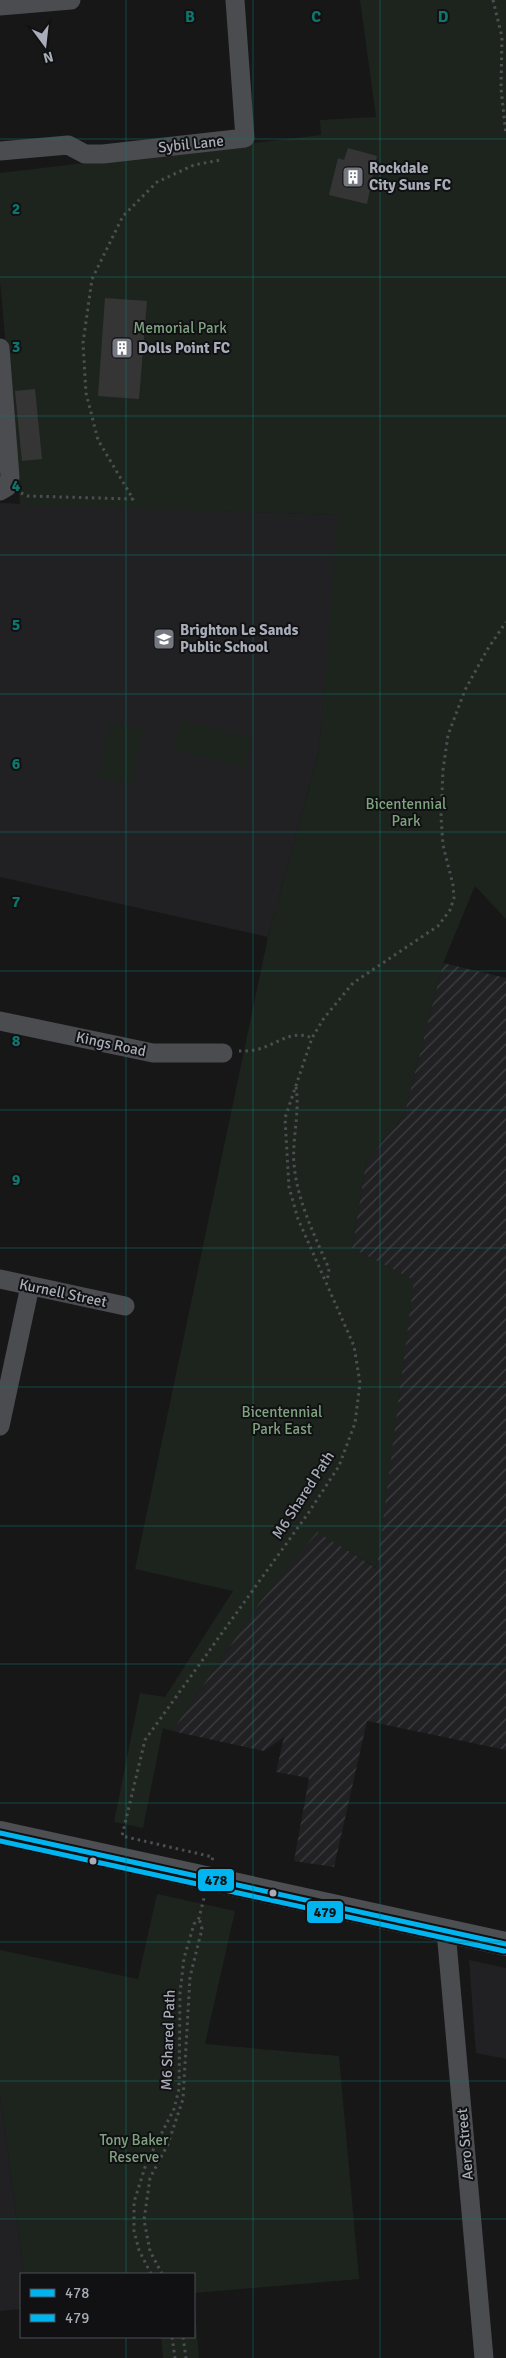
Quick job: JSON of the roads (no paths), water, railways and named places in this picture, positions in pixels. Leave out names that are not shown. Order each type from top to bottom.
[{"type":"main road","points":[[0,1833],[506,1944]]},
{"type":"street","points":[[0,6],[70,0]]},
{"type":"street","name":"Sybil Lane","points":[[0,151],[68,145],[85,154],[102,154],[245,138],[236,0]]},
{"type":"street","points":[[0,348],[10,477],[3,489]]},
{"type":"street","name":"Kings Road","points":[[0,1021],[153,1053],[223,1053]]},
{"type":"street","name":"Kurnell Street","points":[[0,1279],[125,1306]]},
{"type":"street","points":[[0,1426],[30,1286]]},
{"type":"street","name":"Aero Street","points":[[446,1931],[484,2358]]},
{"type":"place","name":"Rockdale City Suns FC","points":[[353,177]]},
{"type":"place","name":"Dolls Point FC","points":[[122,348]]},
{"type":"place","name":"Brighton Le Sands Public School","points":[[164,639]]},
{"type":"park label","name":"Memorial Park","points":[[180,328]]},
{"type":"park label","name":"Bicentennial Park","points":[[406,812]]},
{"type":"park label","name":"Bicentennial Park East","points":[[282,1420]]},
{"type":"park label","name":"Tony Baker Reserve","points":[[134,2148]]}]
